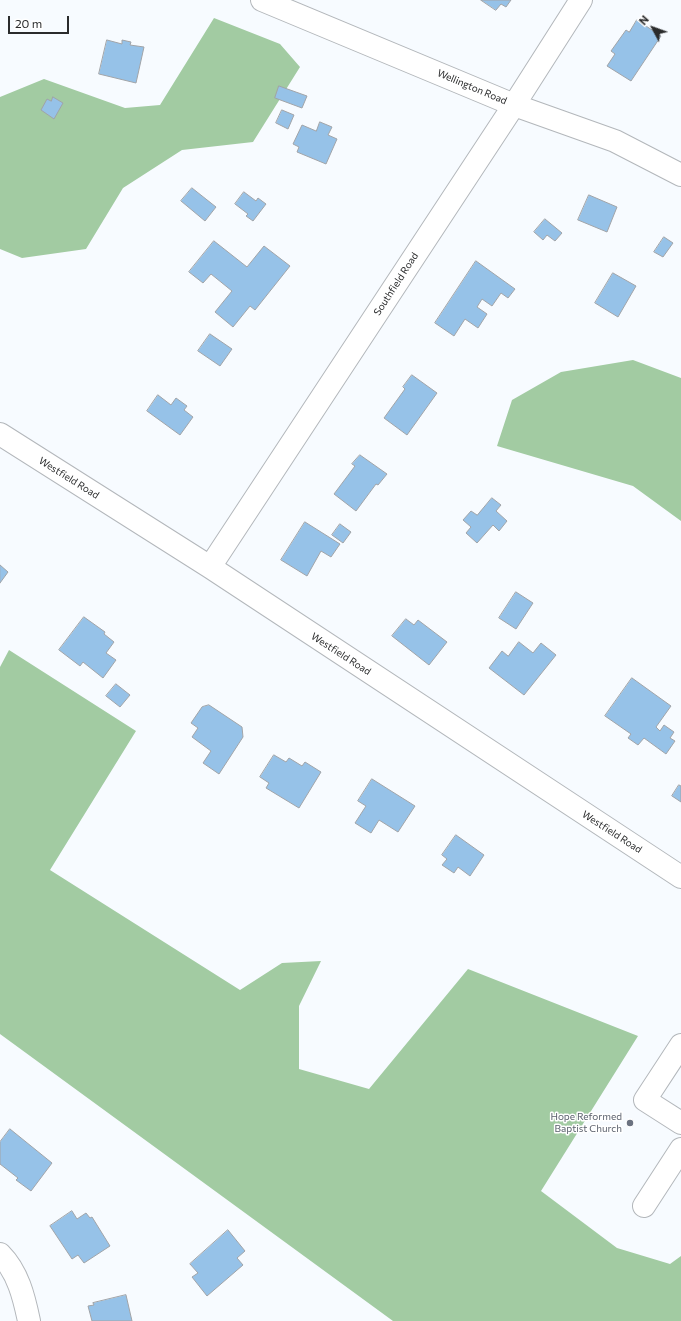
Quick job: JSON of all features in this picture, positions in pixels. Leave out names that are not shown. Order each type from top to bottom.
[{"type":"street","name":"Wellington Road","points":[[262,0],[514,105],[616,141],[681,175]]},
{"type":"street","name":"Southfield Road","points":[[210,567],[514,105],[581,0]]},
{"type":"street","name":"Westfield Road","points":[[0,434],[210,567],[681,877]]},
{"type":"street","points":[[681,1044],[645,1100],[681,1123]]},
{"type":"street","points":[[644,1206],[681,1149]]},
{"type":"street","points":[[0,1254],[7,1261],[22,1290],[30,1321]]},
{"type":"green space","points":[[214,18],[280,44],[300,67],[253,142],[182,150],[123,188],[86,249],[22,258],[0,249],[0,97],[44,79],[125,108],[160,105]]},
{"type":"green space","points":[[633,360],[681,378],[681,521],[633,486],[497,446],[512,400],[561,372]]},
{"type":"green space","points":[[9,650],[136,731],[50,870],[240,990],[282,963],[321,961],[299,1006],[299,1069],[369,1089],[468,969],[638,1036],[541,1191],[617,1248],[670,1264],[681,1256],[681,1321],[393,1321],[0,1034],[0,667]]},
{"type":"building","points":[[481,0],[511,0],[506,7],[501,4],[496,10]]},
{"type":"building","points":[[637,20],[661,36],[631,81],[607,66],[615,54],[611,51],[626,30],[629,32]]},
{"type":"building","points":[[107,40],[122,44],[122,40],[131,42],[130,45],[144,47],[136,83],[99,74]]},
{"type":"building","points":[[279,86],[307,96],[302,108],[275,98]]},
{"type":"building","points":[[53,97],[63,103],[54,119],[41,110],[47,99],[51,101]]},
{"type":"building","points":[[282,110],[294,115],[288,129],[276,123]]},
{"type":"building","points":[[320,122],[332,127],[328,135],[337,139],[326,164],[297,152],[299,147],[293,144],[302,125],[316,131]]},
{"type":"building","points":[[192,188],[216,207],[205,221],[181,201]]},
{"type":"building","points":[[244,192],[256,201],[258,198],[266,204],[253,221],[246,216],[248,214],[235,204]]},
{"type":"building","points":[[589,195],[617,207],[607,232],[578,220]]},
{"type":"building","points":[[545,219],[562,233],[555,241],[547,235],[543,240],[534,232]]},
{"type":"building","points":[[664,237],[673,243],[663,257],[654,252]]},
{"type":"building","points":[[214,241],[247,267],[264,246],[290,266],[255,310],[250,306],[233,327],[215,312],[232,291],[211,274],[203,283],[189,272]]},
{"type":"building","points":[[476,261],[515,289],[508,298],[501,293],[492,306],[482,299],[477,307],[487,314],[478,328],[465,319],[454,336],[435,323]]},
{"type":"building","points":[[613,273],[636,286],[618,317],[595,303]]},
{"type":"building","points":[[210,334],[232,349],[220,366],[198,351]]},
{"type":"building","points":[[412,375],[437,393],[407,435],[384,418],[405,389],[403,387]]},
{"type":"building","points":[[158,395],[171,405],[176,398],[187,406],[184,410],[193,417],[180,435],[147,411]]},
{"type":"building","points":[[360,455],[387,474],[378,485],[376,484],[356,511],[334,494],[355,466],[352,464]]},
{"type":"building","points":[[492,498],[501,505],[496,511],[507,521],[499,531],[493,525],[477,543],[466,533],[471,527],[463,520],[471,511],[477,515]]},
{"type":"building","points":[[305,522],[340,544],[331,557],[321,551],[307,576],[281,560]]},
{"type":"building","points":[[340,524],[351,532],[343,543],[332,535]]},
{"type":"building","points":[[0,565],[8,572],[0,583]]},
{"type":"building","points":[[516,592],[533,603],[516,629],[499,618]]},
{"type":"building","points":[[84,617],[105,632],[104,634],[114,642],[106,653],[116,660],[103,678],[83,662],[80,666],[59,650]]},
{"type":"building","points":[[406,619],[414,625],[418,620],[447,642],[429,665],[392,636]]},
{"type":"building","points":[[519,642],[533,653],[541,643],[556,655],[524,695],[489,668],[502,651],[508,656]]},
{"type":"building","points":[[632,678],[671,706],[656,727],[660,731],[664,725],[674,732],[670,738],[675,741],[666,754],[644,738],[638,745],[628,738],[631,734],[605,716]]},
{"type":"building","points":[[116,684],[130,695],[120,707],[106,696]]},
{"type":"building","points":[[209,705],[242,727],[243,737],[219,774],[203,763],[211,751],[192,737],[198,728],[191,723],[202,707]]},
{"type":"building","points":[[274,755],[286,762],[289,758],[302,766],[305,762],[321,772],[299,808],[266,788],[269,783],[260,777]]},
{"type":"building","points":[[372,779],[415,806],[398,832],[379,820],[371,833],[355,823],[366,806],[358,801]]},
{"type":"building","points":[[679,785],[681,786],[681,802],[672,796]]},
{"type":"building","points":[[456,835],[484,855],[470,876],[458,867],[454,873],[442,865],[447,859],[442,855]]},
{"type":"building","points":[[10,1129],[52,1163],[31,1191],[16,1180],[18,1178],[0,1164],[0,1142]]},
{"type":"building","points":[[72,1211],[77,1219],[86,1213],[90,1218],[92,1217],[110,1246],[84,1263],[78,1255],[72,1259],[50,1226]]},
{"type":"building","points":[[228,1230],[245,1251],[237,1258],[243,1265],[207,1296],[192,1277],[198,1273],[190,1264]]},
{"type":"building","points":[[126,1295],[132,1321],[92,1321],[88,1306],[94,1305],[93,1303]]},
{"type":"place","name":"Hope Reformed Baptist Church","points":[[630,1123]]}]
